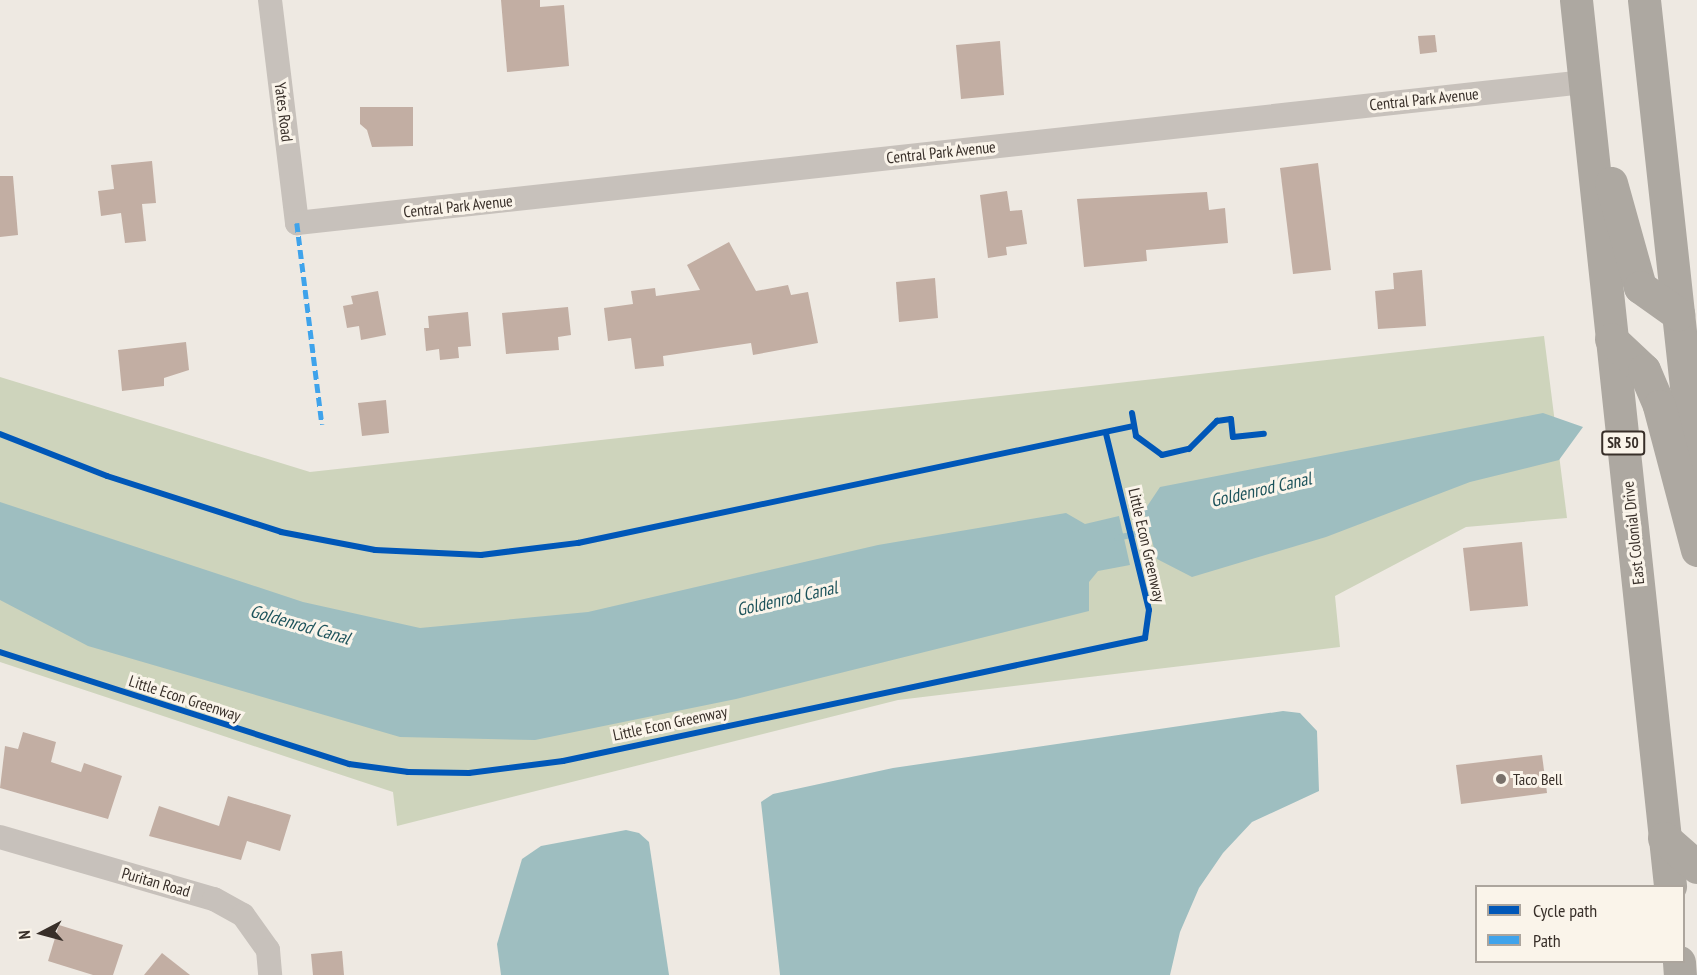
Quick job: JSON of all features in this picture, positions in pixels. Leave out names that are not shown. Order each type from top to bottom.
[{"type":"highway","name":"East Colonial Drive","points":[[1576,0],[1670,885]]},
{"type":"highway","points":[[1644,0],[1697,491]]},
{"type":"highway","points":[[1585,82],[1640,287],[1678,314]]},
{"type":"highway","points":[[1611,339],[1644,370],[1659,406],[1697,550]]},
{"type":"highway","points":[[1664,838],[1697,867]]},
{"type":"street","name":"Yates Road","points":[[270,0],[297,223]]},
{"type":"street","name":"Central Park Avenue","points":[[297,223],[1585,82]]},
{"type":"street","name":"Puritan Road","points":[[0,837],[214,899],[243,915],[268,950],[270,975]]},
{"type":"green space","points":[[1544,336],[1567,518],[1466,527],[1335,596],[1340,647],[898,700],[397,826],[393,792],[0,662],[0,377],[310,472]]},
{"type":"water","points":[[1543,413],[1583,427],[1559,460],[1470,482],[1326,537],[1192,577],[1157,559],[1144,511],[1160,487]]},
{"type":"water","points":[[0,502],[303,602],[420,628],[588,612],[878,545],[1066,513],[1085,524],[1119,516],[1130,565],[1098,571],[1089,582],[1089,611],[736,699],[535,740],[400,737],[88,646],[0,600]]},
{"type":"water","points":[[1283,711],[1300,713],[1317,731],[1319,791],[1252,822],[1223,853],[1199,888],[1180,932],[1170,975],[780,975],[761,802],[773,794],[893,768]]},
{"type":"water","points":[[626,830],[639,833],[649,842],[669,975],[501,975],[497,944],[522,859],[541,846]]},
{"type":"building","points":[[501,0],[540,0],[540,7],[564,5],[569,66],[507,72]]},
{"type":"building","points":[[1435,35],[1437,52],[1420,54],[1418,36]]},
{"type":"building","points":[[1000,41],[1004,95],[961,99],[956,45]]},
{"type":"building","points":[[360,107],[413,107],[413,146],[372,147],[367,130],[360,124]]},
{"type":"building","points":[[152,161],[156,203],[142,204],[146,241],[125,243],[121,213],[101,216],[98,191],[114,189],[111,165]]},
{"type":"building","points":[[1318,163],[1331,270],[1293,274],[1280,168]]},
{"type":"building","points":[[0,176],[13,176],[18,235],[0,237]]},
{"type":"building","points":[[1007,191],[1010,211],[1022,210],[1027,244],[1006,247],[1007,255],[988,258],[980,195]]},
{"type":"building","points":[[1207,192],[1209,210],[1225,208],[1228,243],[1146,250],[1147,261],[1084,267],[1077,199]]},
{"type":"building","points":[[729,242],[756,291],[788,285],[791,295],[808,292],[818,343],[753,355],[751,343],[663,356],[664,366],[635,369],[631,338],[608,341],[604,308],[633,304],[631,291],[655,288],[656,296],[700,290],[687,265]]},
{"type":"building","points":[[1422,270],[1426,326],[1378,329],[1375,291],[1394,289],[1393,273]]},
{"type":"building","points":[[935,278],[938,318],[899,322],[896,282]]},
{"type":"building","points":[[378,291],[386,335],[361,340],[359,326],[347,328],[343,306],[353,304],[351,296]]},
{"type":"building","points":[[568,307],[571,335],[558,337],[559,350],[506,354],[502,313]]},
{"type":"building","points":[[468,312],[471,346],[458,347],[459,358],[440,360],[439,349],[426,351],[424,328],[429,328],[428,316]]},
{"type":"building","points":[[186,342],[189,370],[164,378],[164,386],[122,391],[118,350]]},
{"type":"building","points":[[386,400],[389,433],[362,436],[358,403]]},
{"type":"building","points":[[1522,542],[1528,606],[1470,611],[1463,548]]},
{"type":"building","points":[[23,732],[56,742],[51,762],[81,772],[84,763],[122,776],[108,819],[0,788],[5,746],[18,749]]},
{"type":"building","name":"Taco Bell","points":[[1542,755],[1547,793],[1461,804],[1456,765]]},
{"type":"building","points":[[228,796],[291,815],[280,851],[247,841],[241,860],[149,836],[159,806],[219,826]]},
{"type":"building","points":[[59,925],[123,945],[113,975],[93,975],[48,961]]},
{"type":"building","points":[[342,951],[344,975],[313,975],[311,954]]},
{"type":"building","points":[[162,953],[190,975],[144,975]]},
{"type":"waterway","name":"Goldenrod Canal","points":[[1117,538],[1157,529]]},
{"type":"marked path","points":[[297,223],[322,424]]},
{"type":"cycle path","points":[[1132,413],[1136,436],[1162,455],[1189,449],[1217,421],[1231,419],[1233,437],[1264,434]]},
{"type":"cycle path","points":[[0,434],[107,476],[281,532],[375,550],[481,555],[578,543],[1133,426]]},
{"type":"cycle path","name":"Little Econ Greenway","points":[[0,652],[349,764],[408,772],[469,773],[563,761],[1145,638],[1149,610],[1106,433]]},
{"type":"place","name":"Taco Bell","points":[[1501,779]]}]
